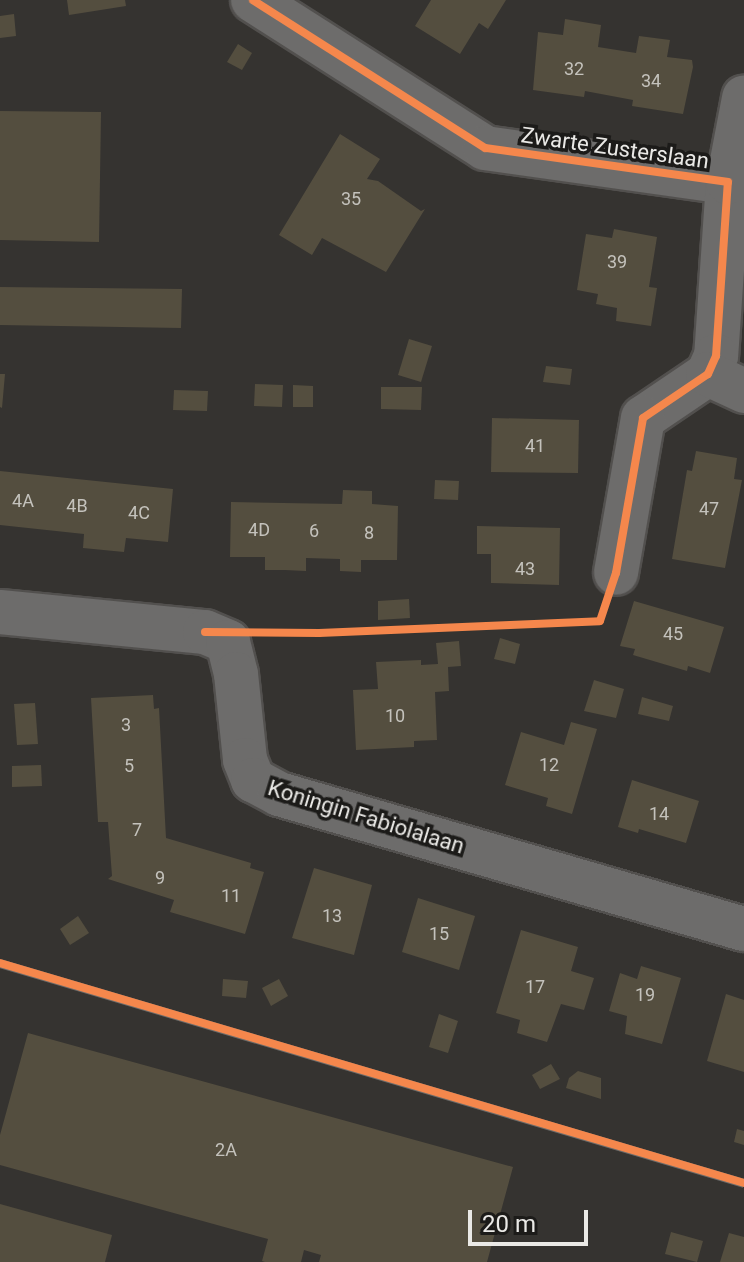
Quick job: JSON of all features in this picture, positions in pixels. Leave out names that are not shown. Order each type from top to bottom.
[{"type":"street","name":"Zwarte Zusterslaan","points":[[253,0],[485,148],[728,182]]},
{"type":"street","name":"Zwarte Zusterslaan","points":[[616,573],[643,418],[726,383],[716,356],[728,182],[744,98]]},
{"type":"street","name":"Koningin Fabiolalaan","points":[[0,612],[205,632],[228,642],[236,674],[245,760],[253,780],[279,794],[744,929]]},
{"type":"building","points":[[67,0],[125,0],[126,6],[69,15]]},
{"type":"building","points":[[431,0],[506,0],[488,29],[479,23],[460,54],[415,26]]},
{"type":"building","points":[[14,14],[16,36],[0,38],[0,16]]},
{"type":"building","points":[[565,19],[601,25],[598,47],[636,53],[639,36],[670,40],[667,57],[692,60],[683,114],[632,106],[633,100],[585,91],[584,97],[533,90],[538,32],[563,35]]},
{"type":"building","points":[[238,44],[252,53],[242,70],[227,62]]},
{"type":"building","points":[[0,111],[101,112],[99,242],[0,240]]},
{"type":"building","points":[[340,134],[380,159],[367,179],[378,181],[421,211],[425,209],[386,272],[322,238],[312,255],[279,235]]},
{"type":"building","points":[[614,229],[657,237],[649,287],[657,288],[651,326],[616,321],[617,308],[596,304],[598,294],[577,290],[586,234],[612,238]]},
{"type":"building","points":[[0,287],[182,289],[181,328],[0,325]]},
{"type":"building","points":[[409,339],[432,346],[421,382],[398,375]]},
{"type":"building","points":[[546,366],[572,369],[570,385],[543,382]]},
{"type":"building","points":[[0,374],[5,374],[2,408],[0,407]]},
{"type":"building","points":[[255,384],[283,385],[282,407],[254,406]]},
{"type":"building","points":[[293,385],[313,386],[313,407],[293,407]]},
{"type":"building","points":[[381,387],[422,387],[421,410],[381,409]]},
{"type":"building","points":[[174,390],[208,391],[207,411],[173,410]]},
{"type":"building","points":[[492,418],[579,420],[578,473],[491,472]]},
{"type":"building","points":[[696,451],[737,458],[734,479],[742,480],[725,568],[672,559],[687,470],[692,471]]},
{"type":"building","points":[[0,471],[173,489],[168,542],[126,538],[124,552],[83,548],[84,534],[0,525]]},
{"type":"building","points":[[435,480],[459,481],[458,500],[434,499]]},
{"type":"building","points":[[343,490],[372,491],[372,504],[398,506],[397,560],[361,560],[361,572],[340,571],[340,559],[306,558],[306,571],[265,570],[265,557],[230,557],[231,502],[342,504]]},
{"type":"building","points":[[477,526],[560,528],[559,585],[491,583],[491,554],[477,554]]},
{"type":"building","points":[[409,599],[410,618],[378,620],[378,601]]},
{"type":"building","points":[[634,601],[724,627],[710,673],[688,666],[687,671],[633,655],[635,649],[620,646]]},
{"type":"building","points":[[500,638],[520,644],[515,664],[494,659]]},
{"type":"building","points":[[459,641],[461,666],[448,667],[449,691],[435,692],[437,740],[414,741],[414,747],[356,750],[353,690],[378,689],[376,662],[421,660],[421,665],[438,664],[436,643]]},
{"type":"building","points":[[594,680],[624,689],[616,718],[584,711]]},
{"type":"building","points":[[153,695],[154,709],[159,708],[166,838],[251,863],[250,868],[264,872],[245,934],[170,912],[174,900],[108,879],[112,876],[108,822],[98,822],[91,698]]},
{"type":"building","points":[[642,697],[673,706],[669,721],[638,714]]},
{"type":"building","points":[[35,703],[38,744],[17,745],[14,704]]},
{"type":"building","points":[[571,722],[597,729],[572,814],[546,806],[548,798],[505,785],[521,732],[564,745]]},
{"type":"building","points":[[41,765],[42,786],[12,787],[12,766]]},
{"type":"building","points":[[632,780],[699,801],[686,843],[639,829],[638,833],[618,827]]},
{"type":"building","points":[[314,868],[372,885],[354,955],[292,938]]},
{"type":"building","points":[[418,898],[475,916],[459,970],[402,952]]},
{"type":"building","points":[[78,916],[89,933],[70,945],[60,929]]},
{"type":"building","points":[[521,930],[578,947],[571,971],[594,978],[584,1010],[561,1004],[547,1042],[517,1033],[520,1020],[496,1013]]},
{"type":"building","points":[[641,966],[681,978],[662,1044],[625,1034],[627,1016],[609,1011],[620,973],[637,979]]},
{"type":"building","points":[[223,979],[248,981],[246,998],[222,996]]},
{"type":"building","points":[[279,979],[288,996],[271,1006],[262,988]]},
{"type":"building","points":[[726,994],[744,1000],[744,1072],[707,1061]]},
{"type":"building","points":[[439,1014],[458,1021],[448,1053],[429,1047]]},
{"type":"building","points":[[28,1033],[513,1167],[487,1262],[319,1262],[321,1255],[304,1250],[301,1262],[265,1262],[262,1261],[268,1239],[0,1165],[0,1135]]},
{"type":"building","points":[[551,1064],[560,1079],[540,1089],[532,1075]]},
{"type":"building","points":[[578,1071],[601,1078],[601,1099],[566,1088],[569,1078]]},
{"type":"building","points":[[737,1129],[744,1131],[744,1145],[734,1142]]},
{"type":"building","points":[[0,1204],[112,1235],[105,1262],[0,1262]]},
{"type":"building","points":[[671,1232],[703,1241],[697,1262],[665,1254]]},
{"type":"building","points":[[729,1233],[744,1237],[744,1262],[720,1262]]},
{"type":"railway","points":[[0,963],[744,1183]]},
{"type":"cycle path","points":[[205,632],[319,633],[600,621],[616,573],[643,418],[708,374],[716,356],[728,182],[485,148],[253,0]]},
{"type":"cycle path","points":[[0,963],[744,1183]]}]
